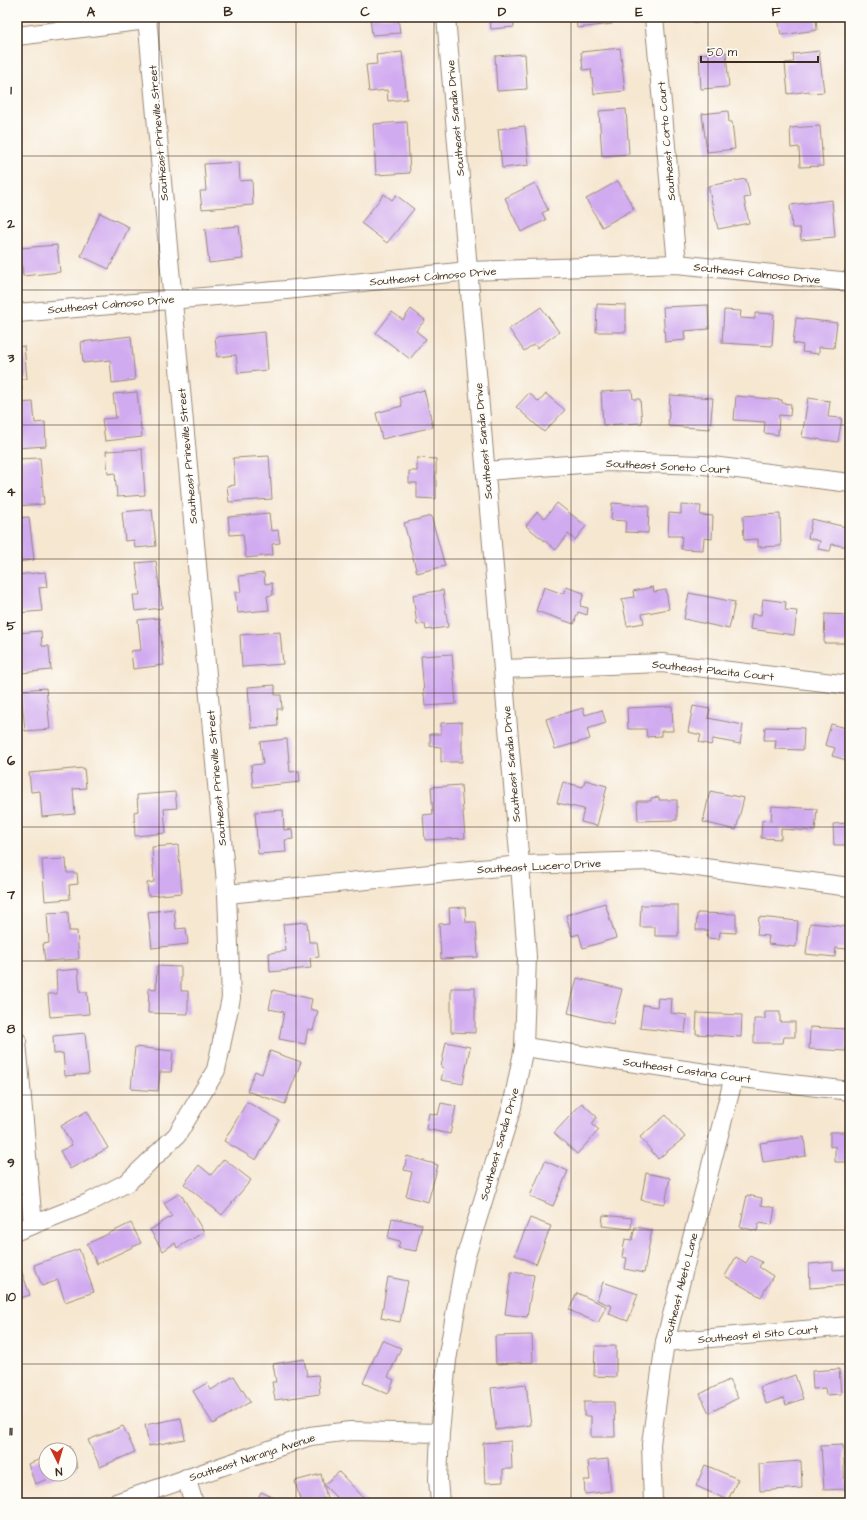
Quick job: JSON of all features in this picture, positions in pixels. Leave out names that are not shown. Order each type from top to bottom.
[{"type":"street","name":"Southeast Sandia Drive","points":[[440,1503],[438,1479],[440,1433],[447,1360],[465,1259],[512,1108],[524,1047],[527,957],[446,17]]},
{"type":"street","name":"Southeast Corto Court","points":[[654,17],[677,264]]},
{"type":"street","points":[[17,36],[147,18]]},
{"type":"street","name":"Southeast Prineville Street","points":[[25,1228],[88,1203],[128,1182],[177,1135],[216,1070],[231,998],[227,894],[147,18]]},
{"type":"street","name":"Southeast Calmoso Drive","points":[[17,313],[172,298],[286,290],[468,271],[677,264],[850,282]]},
{"type":"street","name":"Southeast Soneto Court","points":[[486,471],[609,462],[704,466],[850,483]]},
{"type":"street","name":"Southeast Placita Court","points":[[503,669],[662,663],[850,685]]},
{"type":"street","name":"Southeast Lucero Drive","points":[[227,894],[520,864],[651,861],[850,887]]},
{"type":"street","points":[[17,1041],[25,1228]]},
{"type":"street","name":"Southeast Castana Court","points":[[524,1047],[734,1077],[850,1090]]},
{"type":"street","name":"Southeast Abeto Lane","points":[[653,1503],[651,1444],[665,1342],[734,1077]]},
{"type":"street","name":"Southeast el Sito Court","points":[[665,1342],[850,1326]]},
{"type":"street","name":"Southeast Naranja Avenue","points":[[116,1503],[310,1436],[350,1431],[440,1433]]},
{"type":"street","points":[[186,1478],[194,1503]]},
{"type":"building","points":[[370,17],[398,17],[400,33],[372,35]]},
{"type":"building","points":[[490,17],[521,18],[513,19],[514,27],[491,29]]},
{"type":"building","points":[[576,17],[612,17],[612,24],[577,28]]},
{"type":"building","points":[[694,17],[721,17],[722,20],[695,23]]},
{"type":"building","points":[[778,17],[816,17],[817,30],[781,35]]},
{"type":"building","points":[[620,48],[625,91],[594,94],[591,69],[583,70],[581,52]]},
{"type":"building","points":[[819,51],[824,92],[809,93],[809,91],[788,94],[785,63],[794,62],[793,54]]},
{"type":"building","points":[[402,52],[407,99],[388,101],[387,90],[369,92],[366,65],[377,64],[376,55]]},
{"type":"building","points":[[726,52],[729,87],[701,89],[699,54]]},
{"type":"building","points":[[525,54],[527,89],[497,91],[495,56]]},
{"type":"building","points":[[626,109],[629,154],[602,156],[599,111]]},
{"type":"building","points":[[728,111],[729,122],[732,122],[735,149],[707,152],[702,114]]},
{"type":"building","points":[[407,122],[410,173],[376,175],[373,124]]},
{"type":"building","points":[[525,126],[529,165],[502,168],[498,129]]},
{"type":"building","points":[[820,126],[823,166],[800,167],[799,147],[791,148],[790,128]]},
{"type":"building","points":[[239,162],[240,181],[252,180],[253,205],[202,209],[200,191],[206,191],[204,164]]},
{"type":"building","points":[[746,179],[750,197],[744,198],[749,223],[718,229],[708,186]]},
{"type":"building","points":[[618,181],[634,209],[602,227],[586,199]]},
{"type":"building","points":[[535,183],[548,210],[542,213],[546,220],[521,232],[505,198]]},
{"type":"building","points":[[384,194],[392,200],[396,195],[414,209],[387,243],[361,223]]},
{"type":"building","points":[[832,200],[835,237],[801,240],[800,228],[792,228],[790,205]]},
{"type":"building","points":[[100,213],[129,227],[109,269],[81,256]]},
{"type":"building","points":[[239,226],[243,259],[209,263],[205,229]]},
{"type":"building","points":[[57,245],[60,272],[23,276],[20,248]]},
{"type":"building","points":[[597,304],[626,305],[626,332],[596,332]]},
{"type":"building","points":[[708,305],[709,329],[684,331],[685,340],[665,342],[663,307]]},
{"type":"building","points":[[541,307],[559,332],[537,348],[534,344],[524,351],[509,329]]},
{"type":"building","points":[[411,309],[425,320],[416,331],[426,339],[410,359],[376,333],[392,312],[403,320]]},
{"type":"building","points":[[724,310],[741,311],[740,318],[755,319],[755,313],[774,314],[772,346],[722,343]]},
{"type":"building","points":[[796,318],[837,323],[834,348],[819,347],[819,354],[802,352],[803,345],[793,343]]},
{"type":"building","points":[[265,332],[268,370],[238,373],[236,355],[217,357],[215,337]]},
{"type":"building","points":[[131,336],[135,380],[112,383],[110,360],[83,363],[81,342]]},
{"type":"building","points":[[24,346],[27,379],[21,379],[22,390],[17,391],[17,347]]},
{"type":"building","points":[[424,390],[433,427],[382,439],[376,413],[402,406],[400,397]]},
{"type":"building","points":[[632,390],[633,399],[640,399],[642,423],[603,425],[601,392]]},
{"type":"building","points":[[137,392],[142,437],[105,441],[102,419],[116,418],[113,394]]},
{"type":"building","points":[[529,393],[539,402],[546,394],[565,410],[544,432],[516,407]]},
{"type":"building","points":[[670,395],[713,398],[710,429],[668,426]]},
{"type":"building","points":[[736,396],[782,400],[782,403],[791,404],[790,416],[779,415],[778,435],[764,433],[765,422],[734,420]]},
{"type":"building","points":[[808,398],[830,401],[828,417],[842,418],[838,442],[802,437]]},
{"type":"building","points":[[33,402],[35,423],[45,422],[46,446],[17,448],[17,403]]},
{"type":"building","points":[[142,449],[145,495],[117,497],[115,473],[108,474],[106,451]]},
{"type":"building","points":[[269,456],[272,499],[229,502],[227,486],[235,485],[233,458]]},
{"type":"building","points":[[40,458],[44,504],[17,506],[17,459]]},
{"type":"building","points":[[417,458],[436,459],[436,499],[417,498],[417,483],[409,483],[409,471],[417,471]]},
{"type":"building","points":[[557,503],[586,526],[575,540],[568,534],[556,550],[526,526],[537,512],[545,518]]},
{"type":"building","points":[[612,503],[649,506],[648,533],[625,532],[626,521],[611,520]]},
{"type":"building","points":[[681,505],[701,506],[700,515],[713,516],[712,539],[704,538],[703,550],[681,549],[682,536],[668,536],[669,513],[681,514]]},
{"type":"building","points":[[152,509],[156,546],[135,548],[134,540],[125,541],[122,512]]},
{"type":"building","points":[[269,513],[271,531],[278,530],[280,543],[272,544],[273,555],[246,558],[243,534],[230,535],[228,517]]},
{"type":"building","points":[[780,514],[781,546],[758,547],[758,539],[744,540],[743,516]]},
{"type":"building","points":[[431,516],[445,566],[417,573],[404,523]]},
{"type":"building","points":[[29,517],[34,560],[17,562],[17,518]]},
{"type":"building","points":[[812,519],[850,528],[848,547],[832,544],[830,551],[818,549],[820,541],[808,538]]},
{"type":"building","points":[[156,561],[162,608],[135,611],[133,595],[140,595],[136,563]]},
{"type":"building","points":[[45,572],[47,587],[39,588],[42,611],[17,613],[17,575]]},
{"type":"building","points":[[264,573],[265,584],[272,583],[273,595],[267,596],[269,610],[238,613],[235,592],[241,592],[239,576]]},
{"type":"building","points":[[544,587],[563,594],[566,587],[584,593],[580,606],[588,608],[587,615],[578,612],[574,624],[536,611]]},
{"type":"building","points":[[653,587],[654,592],[666,590],[669,609],[642,614],[644,623],[627,626],[622,599],[634,597],[633,591]]},
{"type":"building","points":[[443,590],[448,627],[426,630],[425,624],[417,625],[413,595]]},
{"type":"building","points":[[689,593],[735,602],[729,629],[684,619]]},
{"type":"building","points":[[763,599],[786,602],[785,610],[797,611],[794,635],[750,629],[752,614],[761,615]]},
{"type":"building","points":[[825,614],[850,615],[850,643],[824,643]]},
{"type":"building","points":[[159,618],[164,665],[133,669],[131,651],[141,650],[138,620]]},
{"type":"building","points":[[41,631],[42,646],[49,646],[51,670],[21,673],[17,633]]},
{"type":"building","points":[[280,632],[283,664],[242,667],[240,635]]},
{"type":"building","points":[[452,654],[456,704],[425,706],[421,656]]},
{"type":"building","points":[[275,685],[275,695],[281,695],[282,709],[277,709],[278,726],[251,728],[248,687]]},
{"type":"building","points":[[46,688],[50,729],[25,731],[21,690]]},
{"type":"building","points":[[672,706],[673,731],[661,731],[661,736],[647,737],[646,729],[628,729],[627,708]]},
{"type":"building","points":[[693,706],[710,709],[708,718],[743,725],[740,744],[713,739],[711,745],[699,742],[701,735],[688,732]]},
{"type":"building","points":[[583,708],[585,715],[602,710],[606,723],[587,729],[590,739],[555,749],[546,719]]},
{"type":"building","points":[[462,722],[462,762],[441,762],[441,747],[430,746],[430,734],[441,734],[441,723]]},
{"type":"building","points":[[831,724],[850,729],[850,761],[832,756],[835,748],[825,745]]},
{"type":"building","points":[[765,727],[804,728],[803,750],[775,749],[776,740],[764,740]]},
{"type":"building","points":[[287,739],[290,772],[299,771],[300,782],[253,787],[251,765],[263,764],[260,742]]},
{"type":"building","points":[[84,768],[86,788],[73,789],[75,814],[42,817],[40,791],[31,792],[29,773]]},
{"type":"building","points":[[585,780],[607,786],[597,826],[581,822],[584,809],[557,803],[563,782],[583,787]]},
{"type":"building","points":[[461,785],[465,838],[425,840],[423,815],[433,814],[431,787]]},
{"type":"building","points":[[710,791],[744,798],[736,830],[703,822]]},
{"type":"building","points":[[175,792],[177,808],[164,809],[166,833],[135,836],[134,812],[138,811],[137,795]]},
{"type":"building","points":[[659,797],[659,800],[677,800],[677,820],[638,821],[637,801],[651,801],[651,798]]},
{"type":"building","points":[[772,806],[817,809],[815,831],[781,829],[781,839],[761,838],[762,820],[771,821]]},
{"type":"building","points":[[283,810],[284,830],[292,829],[293,839],[285,840],[286,852],[258,854],[255,812]]},
{"type":"building","points":[[850,814],[850,845],[834,845],[833,824],[847,823],[847,815]]},
{"type":"building","points":[[178,845],[182,893],[148,896],[147,883],[154,882],[152,847]]},
{"type":"building","points":[[66,859],[67,873],[77,873],[78,884],[69,885],[70,899],[45,901],[42,860]]},
{"type":"building","points":[[605,903],[616,938],[583,948],[579,934],[572,936],[566,915]]},
{"type":"building","points":[[641,905],[678,905],[678,936],[655,936],[655,927],[640,927]]},
{"type":"building","points":[[465,907],[466,922],[476,922],[478,957],[441,959],[439,924],[450,923],[449,908]]},
{"type":"building","points":[[174,909],[176,929],[186,928],[188,944],[152,948],[148,912]]},
{"type":"building","points":[[68,912],[69,931],[77,931],[79,959],[45,961],[43,944],[49,943],[47,913]]},
{"type":"building","points":[[697,913],[736,914],[736,933],[720,932],[719,939],[707,938],[708,930],[696,930]]},
{"type":"building","points":[[759,917],[798,921],[796,947],[768,944],[769,936],[757,935]]},
{"type":"building","points":[[307,922],[309,942],[317,942],[319,957],[310,958],[311,968],[270,972],[269,953],[286,951],[283,924]]},
{"type":"building","points":[[810,923],[850,927],[848,949],[836,948],[835,957],[806,954]]},
{"type":"building","points":[[157,966],[181,967],[181,991],[188,991],[188,1014],[148,1013],[149,988],[156,989]]},
{"type":"building","points":[[78,969],[80,992],[87,992],[89,1014],[50,1017],[48,994],[57,994],[56,971]]},
{"type":"building","points":[[577,978],[622,989],[613,1024],[568,1013]]},
{"type":"building","points":[[451,988],[475,988],[475,1033],[451,1032]]},
{"type":"building","points":[[273,990],[312,999],[310,1009],[318,1011],[313,1030],[308,1029],[305,1044],[279,1039],[284,1012],[269,1009]]},
{"type":"building","points":[[658,998],[672,999],[671,1013],[687,1015],[685,1033],[640,1028],[643,1005],[657,1007]]},
{"type":"building","points":[[765,1012],[780,1012],[780,1022],[795,1022],[795,1037],[784,1037],[783,1043],[754,1043],[754,1019],[765,1019]]},
{"type":"building","points":[[697,1013],[742,1015],[741,1037],[696,1034]]},
{"type":"building","points":[[810,1027],[847,1029],[846,1051],[809,1049]]},
{"type":"building","points":[[85,1033],[89,1074],[65,1076],[63,1053],[54,1054],[53,1036]]},
{"type":"building","points":[[446,1042],[470,1047],[463,1084],[441,1080],[444,1068],[441,1067]]},
{"type":"building","points":[[135,1047],[173,1051],[171,1072],[160,1072],[158,1091],[131,1089]]},
{"type":"building","points":[[270,1051],[301,1062],[285,1104],[247,1091],[255,1071],[262,1074]]},
{"type":"building","points":[[247,1102],[279,1120],[256,1160],[224,1141]]},
{"type":"building","points":[[441,1103],[456,1106],[450,1134],[426,1129],[429,1113],[438,1115]]},
{"type":"building","points":[[582,1103],[597,1117],[592,1124],[599,1130],[577,1154],[554,1133]]},
{"type":"building","points":[[87,1111],[108,1148],[70,1169],[60,1151],[72,1145],[61,1126]]},
{"type":"building","points":[[666,1115],[685,1137],[658,1159],[640,1137]]},
{"type":"building","points":[[830,1132],[850,1132],[850,1162],[835,1162],[835,1146],[830,1147]]},
{"type":"building","points":[[804,1137],[806,1156],[763,1162],[760,1143]]},
{"type":"building","points":[[407,1156],[438,1165],[428,1202],[406,1196],[412,1172],[404,1170]]},
{"type":"building","points":[[224,1159],[251,1180],[222,1215],[184,1184],[199,1165],[211,1175]]},
{"type":"building","points":[[545,1161],[568,1171],[553,1206],[530,1196]]},
{"type":"building","points":[[646,1173],[670,1178],[665,1204],[641,1200]]},
{"type":"building","points":[[180,1193],[204,1232],[177,1248],[175,1243],[163,1251],[150,1230],[172,1216],[164,1203]]},
{"type":"building","points":[[747,1195],[762,1198],[761,1205],[775,1208],[772,1225],[759,1223],[757,1231],[740,1227]]},
{"type":"building","points":[[603,1215],[632,1218],[631,1229],[602,1226]]},
{"type":"building","points":[[392,1218],[422,1224],[416,1251],[398,1248],[400,1241],[388,1238]]},
{"type":"building","points":[[530,1218],[551,1226],[536,1264],[515,1255]]},
{"type":"building","points":[[131,1223],[141,1243],[97,1264],[87,1244]]},
{"type":"building","points":[[635,1227],[652,1230],[644,1273],[625,1269],[627,1258],[622,1257],[625,1239],[632,1240]]},
{"type":"building","points":[[79,1249],[94,1292],[65,1302],[58,1280],[42,1286],[34,1265]]},
{"type":"building","points":[[750,1256],[762,1262],[759,1267],[773,1276],[761,1297],[725,1276],[736,1257],[746,1263]]},
{"type":"building","points":[[833,1262],[833,1270],[848,1269],[849,1285],[810,1288],[809,1264]]},
{"type":"building","points":[[21,1270],[30,1295],[17,1299],[17,1272]]},
{"type":"building","points":[[511,1272],[534,1275],[527,1317],[505,1314]]},
{"type":"building","points":[[388,1277],[408,1281],[400,1322],[381,1318]]},
{"type":"building","points":[[603,1282],[638,1294],[628,1321],[609,1314],[612,1306],[597,1300]]},
{"type":"building","points":[[577,1293],[606,1306],[598,1323],[569,1310]]},
{"type":"building","points":[[532,1335],[533,1362],[496,1364],[495,1336]]},
{"type":"building","points":[[382,1340],[401,1348],[388,1377],[394,1380],[388,1394],[363,1383]]},
{"type":"building","points":[[595,1346],[616,1346],[616,1377],[594,1376]]},
{"type":"building","points":[[304,1359],[307,1376],[318,1375],[320,1394],[275,1400],[272,1382],[276,1382],[273,1364]]},
{"type":"building","points":[[839,1369],[841,1394],[826,1395],[825,1388],[813,1389],[812,1371]]},
{"type":"building","points":[[795,1375],[803,1399],[786,1405],[784,1398],[766,1404],[760,1387]]},
{"type":"building","points":[[234,1376],[250,1402],[213,1424],[193,1391],[207,1383],[211,1390]]},
{"type":"building","points":[[729,1380],[738,1398],[709,1413],[700,1394]]},
{"type":"building","points":[[526,1384],[531,1425],[496,1430],[491,1388]]},
{"type":"building","points":[[584,1402],[614,1402],[615,1437],[591,1437],[591,1416],[584,1416]]},
{"type":"building","points":[[181,1418],[185,1439],[149,1446],[145,1425]]},
{"type":"building","points":[[123,1426],[135,1452],[100,1467],[88,1440]]},
{"type":"building","points":[[511,1441],[512,1469],[503,1469],[503,1482],[485,1483],[483,1443]]},
{"type":"building","points":[[843,1445],[845,1489],[824,1490],[821,1446]]},
{"type":"building","points":[[608,1459],[611,1491],[585,1494],[584,1480],[590,1480],[588,1461]]},
{"type":"building","points":[[38,1460],[38,1482],[40,1482],[35,1484],[28,1464]]},
{"type":"building","points":[[801,1461],[802,1488],[760,1491],[759,1464]]},
{"type":"building","points":[[705,1465],[738,1479],[728,1500],[696,1486]]},
{"type":"building","points":[[339,1472],[369,1503],[334,1503],[338,1499],[324,1485]]},
{"type":"building","points":[[321,1474],[327,1498],[301,1503],[295,1481]]},
{"type":"building","points":[[261,1492],[279,1500],[278,1503],[256,1503]]}]
